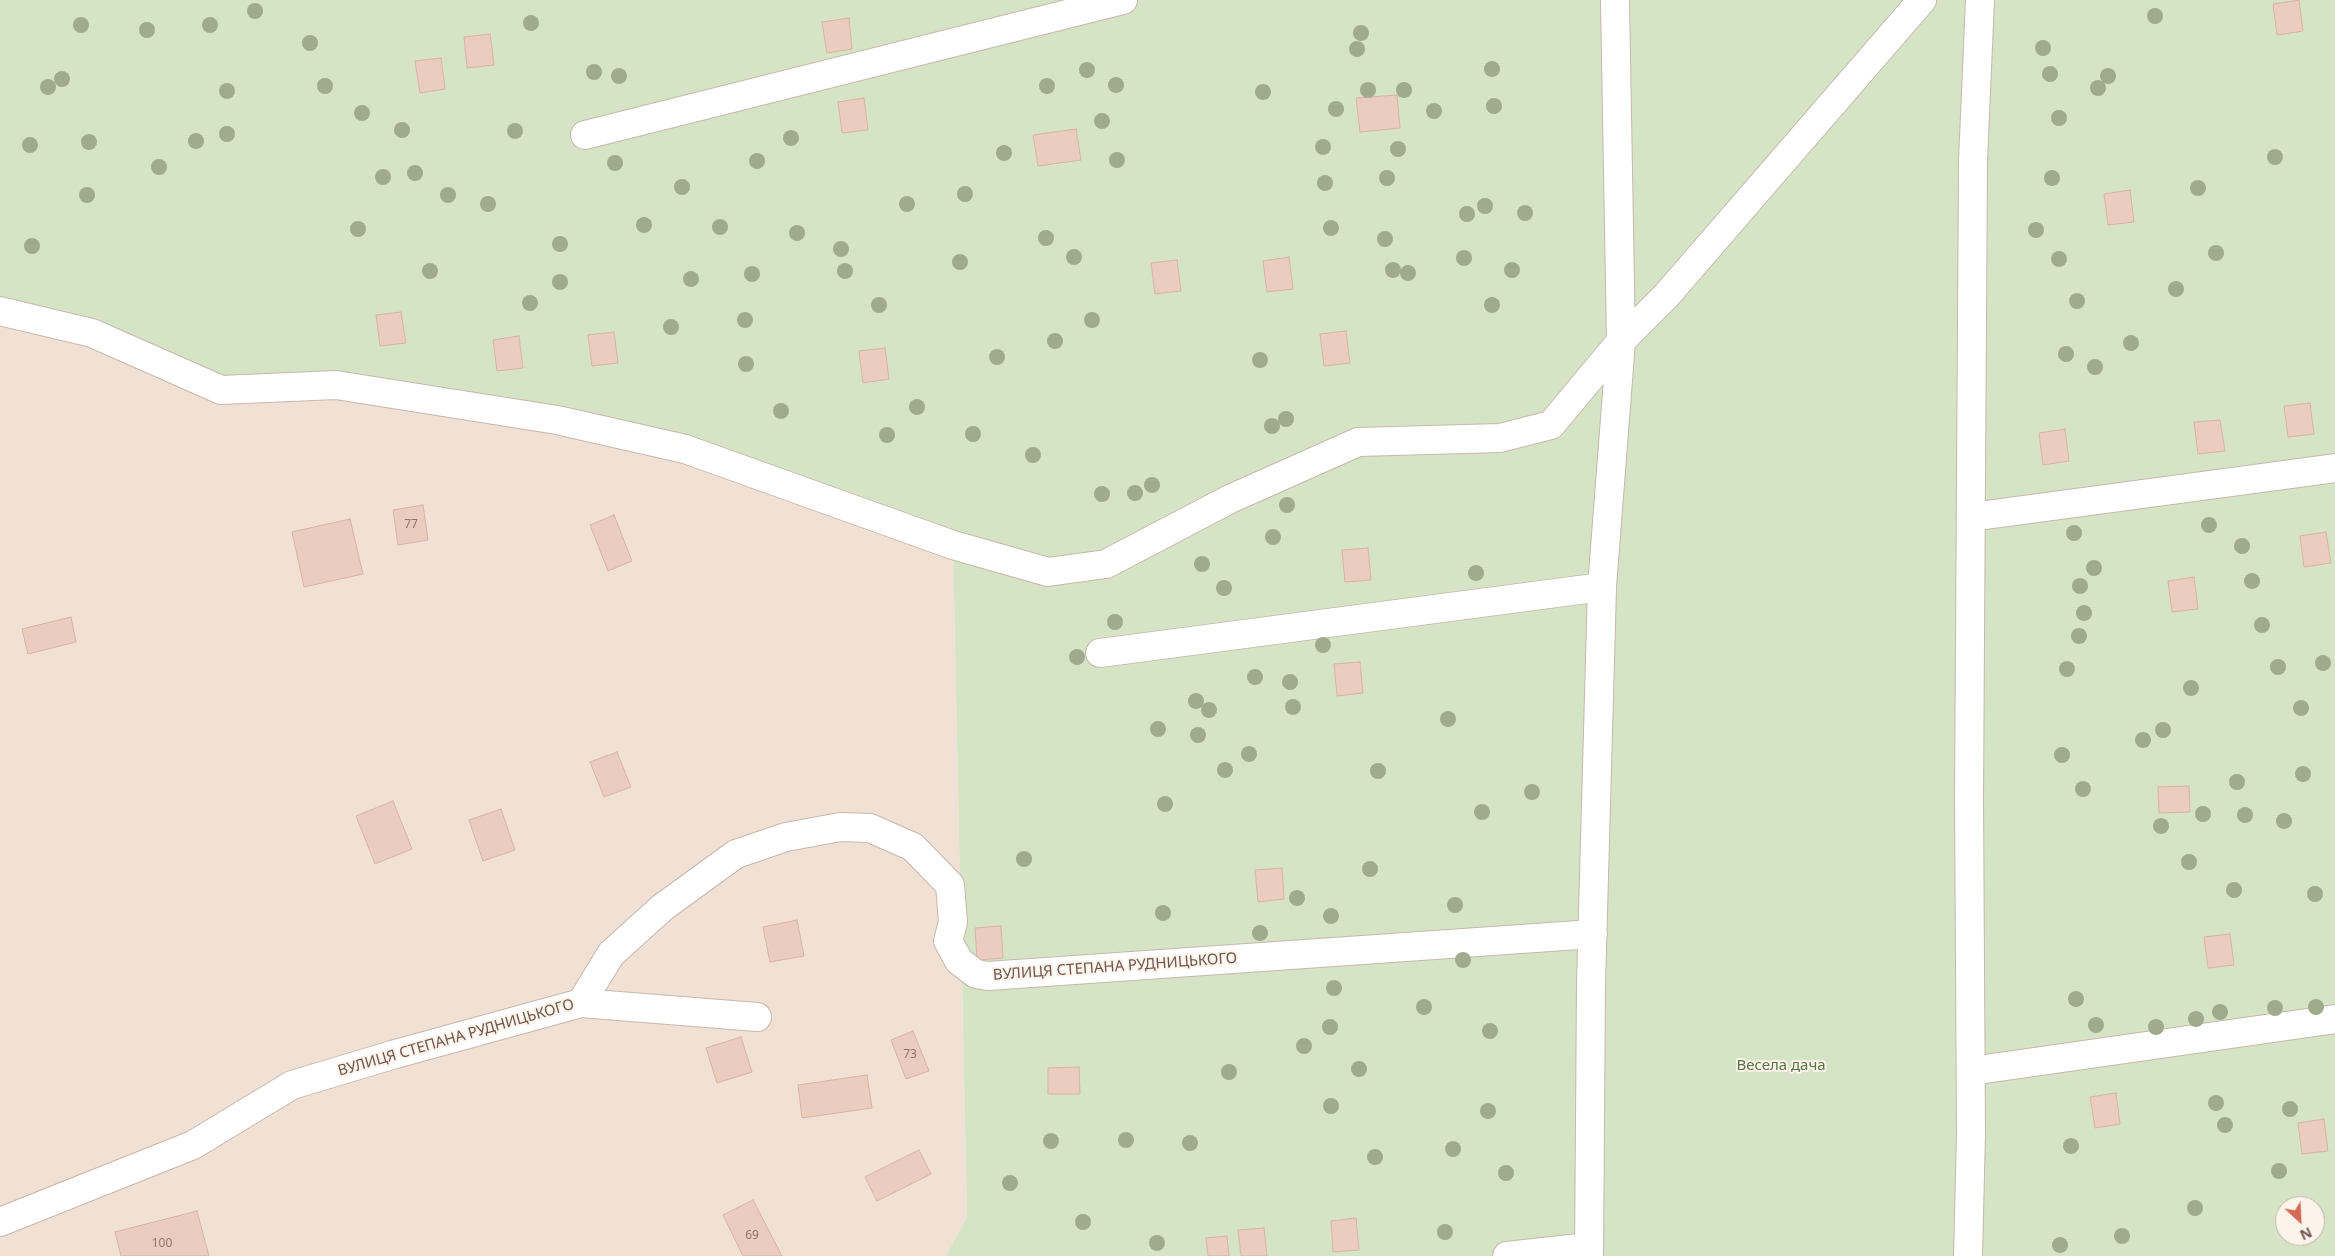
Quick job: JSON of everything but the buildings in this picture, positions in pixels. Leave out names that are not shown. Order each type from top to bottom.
[{"type":"street","points":[[585,135],[1123,0]]},
{"type":"street","points":[[1507,1256],[1589,1252],[1593,934],[1602,587],[1621,341],[1615,0]]},
{"type":"street","points":[[0,311],[92,333],[221,390],[336,386],[557,420],[685,449],[953,545],[1048,572],[1106,564],[1230,498],[1358,442],[1500,438],[1552,425],[1621,341],[1666,296],[1922,0]]},
{"type":"street","points":[[1968,1256],[1970,1071],[1969,788],[1974,161],[1980,0]]},
{"type":"street","points":[[1971,518],[2335,468]]},
{"type":"street","points":[[1100,653],[1602,587]]},
{"type":"street","name":"ВУЛИЦЯ СТЕПАНА РУДНИЦЬКОГО","points":[[0,1222],[194,1145],[292,1085],[392,1055],[581,1003],[611,954],[663,907],[736,854],[786,837],[840,827],[870,828],[913,847],[950,884],[953,922],[948,941],[958,961],[976,974],[988,976],[1593,934]]},
{"type":"street","points":[[581,1003],[757,1017]]},
{"type":"street","points":[[1970,1071],[2335,1019]]},
{"type":"shaded area","points":[[0,311],[336,385],[557,420],[953,545],[967,1218],[946,1256],[0,1256]]},
{"type":"green space","name":"Весела дача","points":[[0,0],[2335,0],[2335,1256],[946,1256],[967,1217],[953,545],[685,449],[336,385],[221,390],[0,311]]}]
